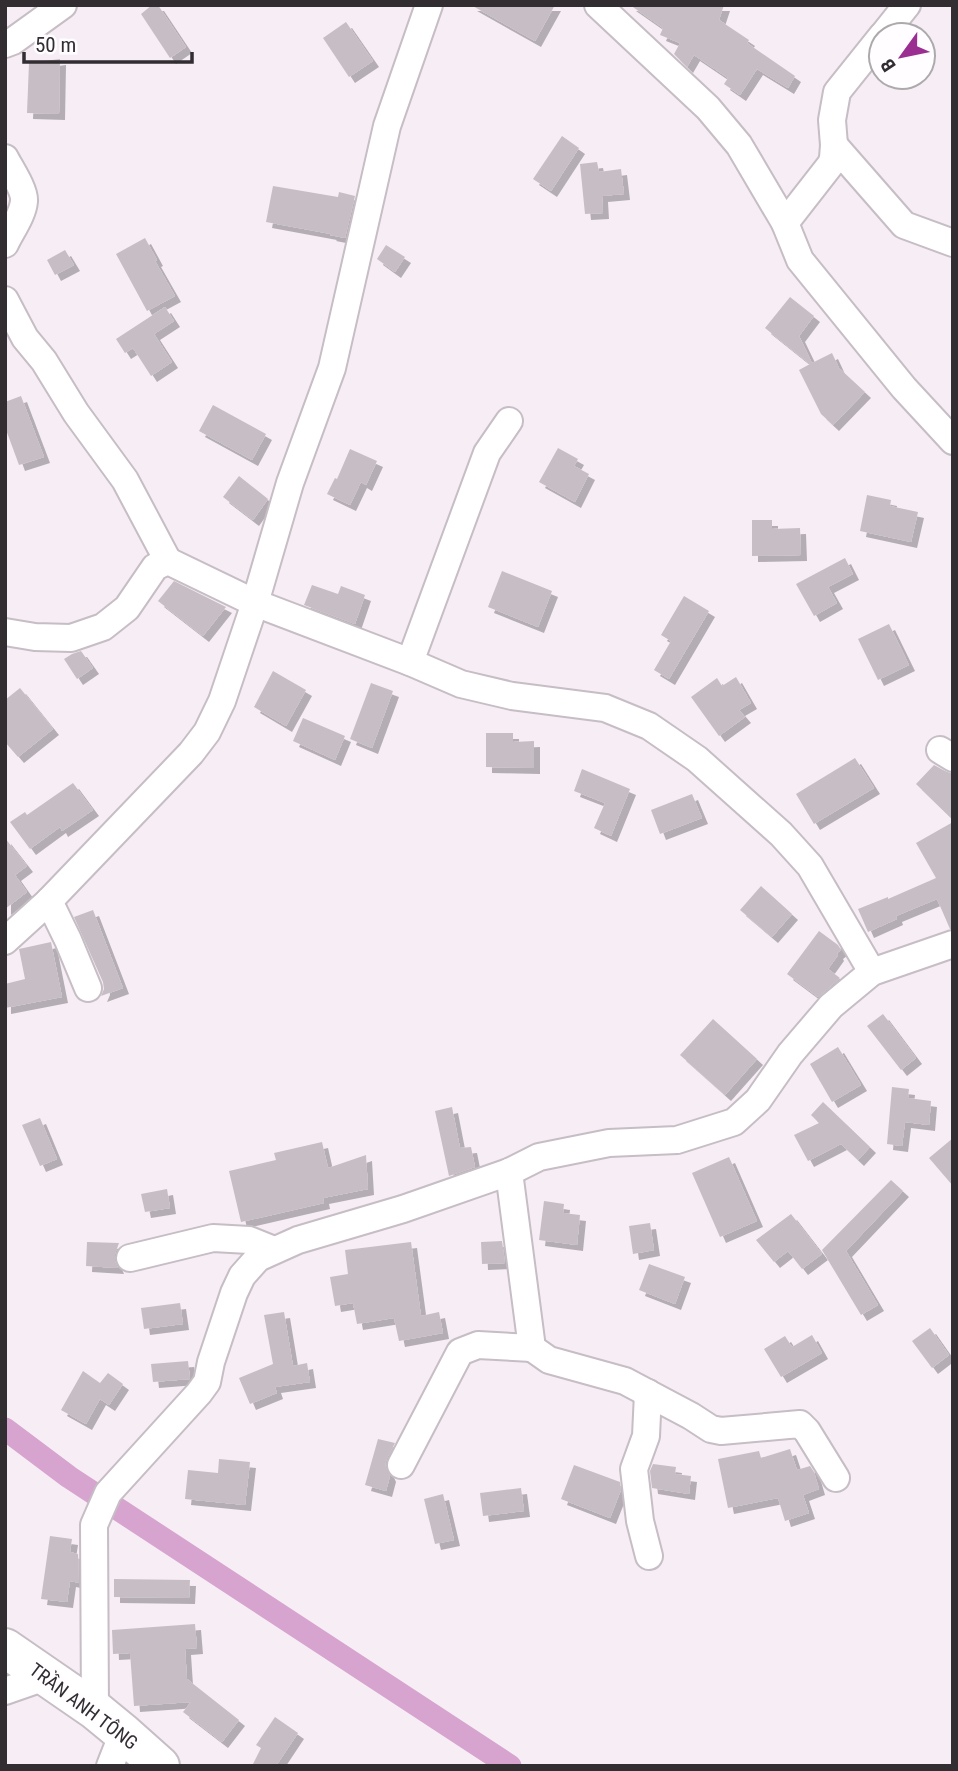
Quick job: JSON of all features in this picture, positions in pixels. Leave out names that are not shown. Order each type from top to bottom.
[{"type":"street","points":[[5,44],[63,5]]},
{"type":"street","points":[[5,941],[49,901],[191,753],[207,732],[222,701],[255,603],[290,483],[332,368],[387,126],[429,5]]},
{"type":"street","points":[[598,5],[708,108],[739,145],[785,223],[800,260],[904,388],[953,441]]},
{"type":"street","points":[[894,21],[907,5]]},
{"type":"street","points":[[785,223],[831,163],[834,145],[832,120],[837,92],[867,55]]},
{"type":"street","points":[[834,145],[904,225],[953,243]]},
{"type":"street","points":[[5,158],[23,193],[24,201],[5,244]]},
{"type":"street","points":[[5,300],[25,338],[44,361],[76,413],[125,480],[168,561],[255,603],[461,684],[512,696],[605,708],[649,726],[697,759],[796,850],[810,866],[872,972]]},
{"type":"street","points":[[410,662],[487,453],[509,421]]},
{"type":"street","points":[[5,632],[34,637],[71,638],[103,628],[127,608],[155,567],[168,561]]},
{"type":"street","points":[[49,901],[88,988]]},
{"type":"street","points":[[109,1736],[94,1525],[106,1499],[199,1393],[206,1381],[234,1293],[242,1276],[258,1258],[298,1240],[403,1209],[509,1172],[540,1157],[609,1143],[677,1140],[734,1122],[758,1100],[790,1054],[831,1006],[872,972],[953,944]]},
{"type":"street","points":[[509,1172],[533,1348]]},
{"type":"street","points":[[130,1258],[213,1238],[249,1240],[274,1250]]},
{"type":"street","points":[[401,1465],[460,1352],[478,1345],[533,1348],[549,1360],[625,1381],[711,1429],[721,1431],[800,1424],[836,1478]]},
{"type":"street","points":[[648,1393],[646,1436],[635,1469],[640,1521],[649,1556]]},
{"type":"street","name":"TRẦN ANH TÔNG","points":[[5,1648],[48,1676],[109,1736],[160,1766]]},
{"type":"street","points":[[5,1691],[48,1676]]},
{"type":"building","points":[[152,5],[158,5],[186,47],[170,58],[141,14]]},
{"type":"building","points":[[471,5],[555,5],[535,41]]},
{"type":"building","points":[[630,5],[724,5],[719,20],[795,76],[788,88],[757,69],[740,95],[724,84],[728,78],[694,55],[687,67],[674,54],[680,43],[660,35],[663,28]]},
{"type":"building","points":[[346,22],[373,61],[349,77],[323,38]]},
{"type":"building","points":[[60,59],[59,114],[27,113],[29,63]]},
{"type":"building","points":[[562,136],[579,148],[551,191],[533,179]]},
{"type":"building","points":[[597,162],[599,172],[621,169],[624,194],[602,196],[603,213],[585,214],[580,164]]},
{"type":"building","points":[[273,186],[338,197],[339,192],[355,196],[345,238],[266,222]]},
{"type":"building","points":[[145,238],[175,296],[147,311],[116,254]]},
{"type":"building","points":[[386,245],[405,257],[395,272],[377,259]]},
{"type":"building","points":[[65,250],[74,265],[55,275],[47,260]]},
{"type":"building","points":[[790,297],[814,316],[799,336],[812,363],[832,353],[839,368],[865,392],[833,425],[821,414],[799,370],[810,364],[765,328]]},
{"type":"building","points":[[165,307],[174,321],[154,334],[172,362],[151,376],[133,348],[125,353],[116,339]]},
{"type":"building","points":[[21,396],[44,457],[19,465],[5,427],[5,402]]},
{"type":"building","points":[[213,405],[266,434],[252,460],[199,431]]},
{"type":"building","points":[[558,448],[578,459],[574,466],[589,474],[575,502],[539,482]]},
{"type":"building","points":[[350,449],[377,461],[366,485],[361,482],[350,505],[327,494]]},
{"type":"building","points":[[239,476],[268,499],[253,520],[223,497]]},
{"type":"building","points":[[867,495],[891,500],[890,506],[918,512],[911,542],[860,531]]},
{"type":"building","points":[[752,520],[772,520],[772,529],[800,528],[801,555],[752,556]]},
{"type":"building","points":[[845,558],[853,574],[828,587],[837,603],[814,616],[796,584]]},
{"type":"building","points":[[502,571],[552,591],[538,627],[488,607]]},
{"type":"building","points":[[174,581],[226,607],[203,636],[158,601]]},
{"type":"building","points":[[312,585],[338,594],[341,586],[365,595],[355,624],[304,605]]},
{"type":"building","points":[[684,596],[709,611],[669,679],[654,670],[671,641],[661,635]]},
{"type":"building","points":[[889,624],[909,665],[878,680],[858,639]]},
{"type":"building","points":[[81,651],[93,668],[77,679],[64,659]]},
{"type":"building","points":[[273,671],[306,690],[286,726],[254,707]]},
{"type":"building","points":[[736,677],[751,703],[739,710],[745,717],[719,736],[691,697],[717,678],[722,686]]},
{"type":"building","points":[[371,683],[393,691],[372,748],[350,739]]},
{"type":"building","points":[[20,688],[53,729],[18,757],[5,742],[5,700]]},
{"type":"building","points":[[303,718],[345,736],[335,760],[293,741]]},
{"type":"building","points":[[486,733],[513,733],[513,742],[534,741],[534,768],[486,767]]},
{"type":"building","points":[[855,758],[874,788],[814,824],[796,794]]},
{"type":"building","points":[[934,765],[953,774],[953,820],[916,784]]},
{"type":"building","points":[[582,769],[630,789],[611,836],[594,828],[605,803],[574,791]]},
{"type":"building","points":[[73,783],[93,810],[62,831],[60,827],[30,849],[10,822],[25,812],[27,815]]},
{"type":"building","points":[[692,794],[702,818],[660,834],[651,810]]},
{"type":"building","points":[[953,822],[953,929],[950,929],[937,899],[896,916],[897,919],[868,932],[858,909],[936,878],[916,843]]},
{"type":"building","points":[[5,838],[27,866],[15,875],[27,892],[5,909]]},
{"type":"building","points":[[761,886],[792,914],[772,937],[740,910]]},
{"type":"building","points":[[93,910],[123,988],[101,996],[103,982],[74,917]]},
{"type":"building","points":[[819,931],[841,950],[828,969],[840,978],[818,997],[787,974]]},
{"type":"building","points":[[51,942],[62,997],[5,1008],[5,984],[25,979],[19,949]]},
{"type":"building","points":[[883,1014],[916,1058],[901,1070],[867,1026]]},
{"type":"building","points":[[713,1019],[757,1059],[725,1095],[680,1055]]},
{"type":"building","points":[[838,1047],[861,1085],[832,1102],[810,1064]]},
{"type":"building","points":[[892,1087],[909,1089],[908,1098],[931,1101],[929,1125],[905,1122],[902,1146],[887,1144]]},
{"type":"building","points":[[823,1102],[870,1147],[858,1160],[841,1144],[808,1161],[794,1135],[819,1123],[811,1115]]},
{"type":"building","points":[[452,1107],[460,1148],[471,1147],[475,1167],[449,1176],[435,1111]]},
{"type":"building","points":[[40,1118],[57,1159],[40,1166],[22,1125]]},
{"type":"building","points":[[953,1138],[953,1186],[929,1158]]},
{"type":"building","points":[[322,1142],[328,1168],[366,1155],[368,1189],[323,1198],[324,1203],[241,1222],[229,1171],[276,1160],[274,1153]]},
{"type":"building","points":[[729,1157],[757,1221],[720,1237],[692,1173]]},
{"type":"building","points":[[891,1180],[903,1191],[846,1251],[878,1305],[861,1315],[822,1250]]},
{"type":"building","points":[[167,1189],[170,1208],[145,1212],[141,1194]]},
{"type":"building","points":[[544,1201],[564,1204],[563,1213],[580,1215],[577,1245],[539,1240]]},
{"type":"building","points":[[791,1214],[822,1254],[802,1269],[788,1251],[774,1262],[756,1240]]},
{"type":"building","points":[[650,1223],[654,1250],[633,1254],[629,1226]]},
{"type":"building","points":[[502,1241],[505,1263],[482,1264],[481,1242]]},
{"type":"building","points":[[87,1242],[119,1243],[115,1254],[118,1268],[86,1266]]},
{"type":"building","points":[[411,1242],[421,1316],[439,1312],[443,1333],[399,1341],[394,1318],[357,1324],[353,1303],[335,1306],[330,1277],[348,1274],[345,1250]]},
{"type":"building","points":[[649,1264],[685,1277],[675,1304],[639,1290]]},
{"type":"building","points":[[180,1303],[183,1324],[144,1329],[141,1308]]},
{"type":"building","points":[[284,1312],[293,1366],[307,1363],[310,1382],[275,1387],[277,1393],[250,1404],[239,1378],[273,1364],[264,1315]]},
{"type":"building","points":[[930,1328],[949,1355],[932,1368],[912,1341]]},
{"type":"building","points":[[812,1335],[822,1353],[781,1377],[764,1349],[785,1336],[792,1347]]},
{"type":"building","points":[[188,1361],[190,1379],[153,1382],[151,1364]]},
{"type":"building","points":[[83,1371],[100,1383],[108,1373],[123,1384],[109,1405],[100,1399],[86,1424],[61,1410]]},
{"type":"building","points":[[378,1439],[395,1443],[385,1465],[390,1476],[386,1491],[365,1485]]},
{"type":"building","points":[[790,1449],[797,1470],[810,1466],[814,1472],[819,1489],[803,1495],[809,1513],[785,1521],[778,1498],[728,1508],[718,1459],[759,1451],[761,1458]]},
{"type":"building","points":[[219,1459],[250,1462],[245,1505],[185,1499],[188,1470],[218,1473]]},
{"type":"building","points":[[653,1464],[676,1467],[675,1474],[691,1476],[689,1494],[652,1488],[650,1471]]},
{"type":"building","points":[[574,1465],[620,1482],[621,1490],[610,1518],[561,1499]]},
{"type":"building","points":[[521,1488],[524,1511],[483,1516],[480,1493]]},
{"type":"building","points":[[443,1494],[454,1540],[435,1544],[424,1499]]},
{"type":"building","points":[[50,1536],[72,1539],[70,1552],[78,1554],[79,1583],[70,1581],[67,1602],[41,1599]]},
{"type":"building","points":[[114,1579],[190,1580],[189,1598],[114,1597]]},
{"type":"building","points":[[195,1624],[197,1648],[185,1649],[187,1679],[239,1720],[222,1742],[183,1712],[191,1702],[134,1706],[130,1653],[113,1654],[112,1630]]},
{"type":"building","points":[[275,1717],[298,1733],[276,1766],[252,1766],[261,1748],[256,1745]]},
{"type":"waterway","points":[[5,1429],[69,1477],[510,1766]]}]
